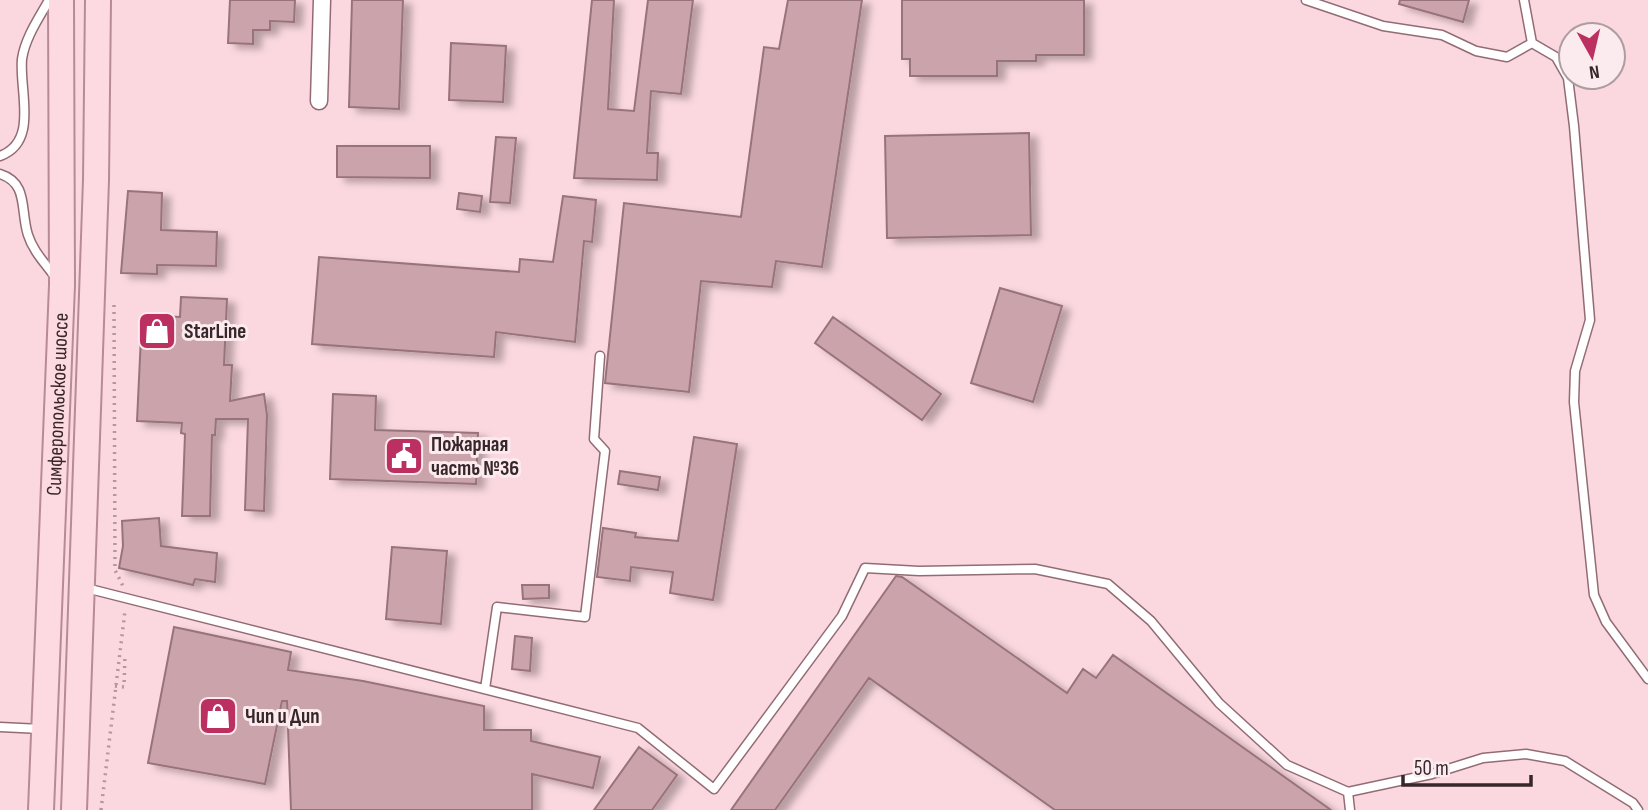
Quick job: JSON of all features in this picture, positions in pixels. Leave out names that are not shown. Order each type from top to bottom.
[{"type":"main road","name":"Симферопольское шоссе","points":[[41,810],[62,285],[61,0]]},
{"type":"main road","name":"Симферопольское шоссе","points":[[74,810],[95,194],[98,0]]},
{"type":"street","points":[[318,101],[322,0]]},
{"type":"lane","points":[[0,156],[9,153],[20,141],[24,121],[22,59],[27,40],[49,0]]},
{"type":"lane","points":[[1306,0],[1383,26],[1442,35],[1476,51],[1507,57],[1532,43]]},
{"type":"lane","points":[[1524,0],[1532,43],[1556,57],[1568,78],[1574,126],[1590,320],[1575,370],[1574,402],[1594,595],[1606,622],[1648,678]]},
{"type":"lane","points":[[0,174],[13,179],[19,187],[27,233],[37,254],[62,285]]},
{"type":"lane","points":[[485,689],[497,607],[584,617],[605,450],[594,439],[600,356]]},
{"type":"lane","points":[[80,587],[127,596],[639,728],[714,789],[842,616],[864,568],[1035,569],[1108,584],[1152,621],[1219,704],[1287,765],[1348,792],[1432,774],[1483,758],[1526,754],[1565,761],[1633,803],[1638,810]]},
{"type":"lane","points":[[0,727],[44,729]]},
{"type":"lane","points":[[1348,792],[1350,810]]},
{"type":"path","points":[[102,810],[127,596],[115,570],[114,293]]},
{"type":"path","points":[[115,686],[124,687],[125,654]]},
{"type":"building","points":[[230,0],[295,0],[294,22],[270,21],[270,30],[253,30],[253,44],[228,43]]},
{"type":"building","points":[[352,0],[403,0],[399,109],[349,107]]},
{"type":"building","points":[[592,0],[614,0],[608,109],[634,111],[648,0],[693,0],[681,94],[651,91],[647,153],[658,153],[657,180],[574,178]]},
{"type":"building","points":[[788,0],[862,0],[822,267],[776,261],[772,287],[701,281],[689,392],[605,383],[624,203],[741,217],[764,47],[779,49]]},
{"type":"building","points":[[902,0],[1084,0],[1084,55],[1036,55],[1036,61],[997,61],[997,76],[910,76],[910,59],[902,59]]},
{"type":"building","points":[[1400,0],[1469,0],[1463,22],[1399,4]]},
{"type":"building","points":[[451,43],[506,46],[503,102],[449,100]]},
{"type":"building","points":[[1029,133],[1031,235],[887,238],[885,136]]},
{"type":"building","points":[[496,137],[516,138],[510,203],[490,202]]},
{"type":"building","points":[[337,146],[430,146],[430,178],[337,177]]},
{"type":"building","points":[[128,191],[162,193],[161,230],[217,232],[216,266],[157,265],[157,274],[121,273]]},
{"type":"building","points":[[459,193],[482,196],[480,212],[457,209]]},
{"type":"building","points":[[563,196],[596,200],[592,242],[584,241],[575,342],[496,332],[494,357],[312,344],[319,257],[519,272],[520,259],[553,262]]},
{"type":"building","points":[[1000,288],[1062,306],[1033,402],[971,383]]},
{"type":"building","points":[[181,297],[227,299],[224,365],[232,365],[230,401],[264,394],[267,415],[264,511],[245,510],[248,419],[216,419],[215,435],[212,435],[210,516],[182,516],[185,434],[181,433],[182,423],[137,421],[142,315],[180,317]]},
{"type":"building","points":[[833,317],[941,394],[922,420],[815,343]]},
{"type":"building","name":"Пожарная часть №36","points":[[333,394],[376,396],[375,430],[478,433],[476,484],[330,479]]},
{"type":"building","points":[[694,437],[737,444],[713,600],[670,593],[673,572],[631,567],[630,581],[597,577],[603,528],[636,533],[635,537],[678,541]]},
{"type":"building","points":[[620,471],[660,477],[658,490],[618,484]]},
{"type":"building","points":[[159,518],[161,546],[217,553],[215,582],[195,579],[193,585],[119,568],[123,546],[122,521]]},
{"type":"building","points":[[392,547],[447,551],[441,624],[386,619]]},
{"type":"building","points":[[896,576],[902,577],[1067,693],[1083,669],[1096,678],[1113,655],[1331,810],[1055,810],[869,678],[775,810],[731,810]]},
{"type":"building","points":[[522,585],[549,585],[549,598],[523,599]]},
{"type":"building","points":[[174,627],[291,652],[288,670],[363,681],[484,706],[484,730],[531,730],[531,741],[600,757],[593,788],[532,774],[532,810],[291,810],[287,701],[282,701],[265,784],[148,763]]},
{"type":"building","points":[[515,636],[532,638],[530,671],[512,669]]},
{"type":"building","points":[[639,747],[677,775],[652,810],[594,810]]},
{"type":"place","name":"StarLine","points":[[157,331]]},
{"type":"place","name":"Пожарная часть №36","points":[[404,456]]},
{"type":"place","name":"Чип и Дип","points":[[218,716]]}]
